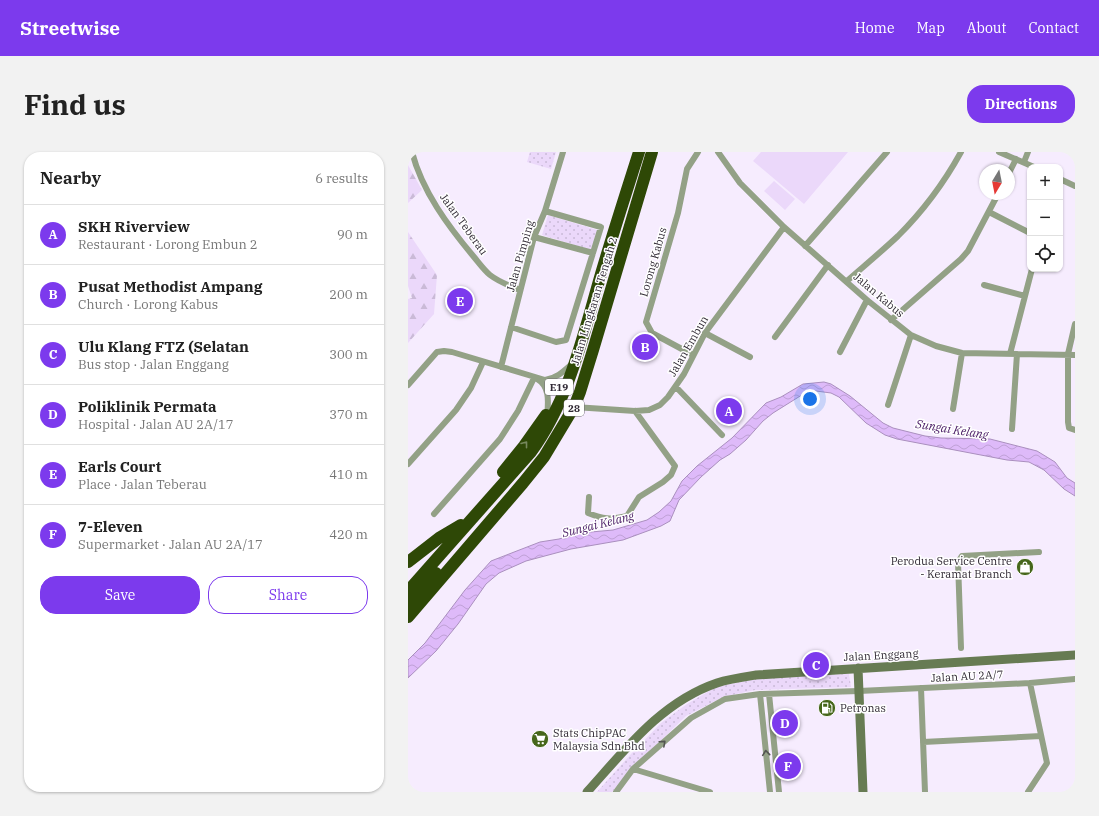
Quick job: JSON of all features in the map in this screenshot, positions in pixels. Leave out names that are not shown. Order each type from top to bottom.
[{"type":"highway","name":"E19","points":[[408,579],[442,548],[524,446],[542,421],[553,402],[564,372],[632,152]]},
{"type":"highway","name":"Jalan Lingkaran Tengah 2","points":[[408,591],[531,452],[546,430],[558,406],[576,360],[639,152]]},
{"type":"highway","name":"E19","points":[[408,602],[450,559],[492,510],[537,455],[556,426],[568,400],[586,352],[645,152]]},
{"type":"highway","name":"Jalan Lingkaran Tengah 2","points":[[408,617],[544,457],[574,406],[580,392],[652,152]]},
{"type":"highway","points":[[408,562],[439,538],[469,522]]},
{"type":"main road","name":"Jalan Enggang","points":[[587,792],[652,721],[671,706],[691,694],[716,683],[756,675],[1075,655]]},
{"type":"main road","points":[[858,668],[863,792]]},
{"type":"street","name":"Jalan Teberau","points":[[412,152],[424,185],[461,241],[490,275],[520,290]]},
{"type":"street","name":"Jalan Pimping","points":[[501,367],[534,237],[545,211],[562,152]]},
{"type":"street","name":"Lorong Kabus","points":[[693,355],[652,333],[646,322],[678,213],[687,169],[698,152]]},
{"type":"street","name":"Jalan Kabus","points":[[718,152],[740,183],[784,227],[867,300],[911,335],[936,346],[962,353],[1075,355]]},
{"type":"street","points":[[805,246],[887,152]]},
{"type":"street","points":[[846,281],[898,235],[933,196],[951,170],[961,152]]},
{"type":"street","points":[[999,152],[1028,164]]},
{"type":"street","points":[[1024,162],[1028,152]]},
{"type":"street","points":[[1014,164],[1016,159]]},
{"type":"street","points":[[1063,180],[1075,185]]},
{"type":"street","points":[[891,320],[961,260],[968,252],[995,200]]},
{"type":"street","points":[[511,327],[556,342],[566,340],[601,227],[545,211]]},
{"type":"street","points":[[989,212],[1027,231]]},
{"type":"street","name":"Jalan Embun","points":[[574,406],[635,411],[649,410],[660,405],[668,398],[676,387],[705,333],[784,227]]},
{"type":"street","points":[[534,237],[593,253]]},
{"type":"street","points":[[775,337],[828,265]]},
{"type":"street","points":[[1012,429],[1014,354],[1031,272]]},
{"type":"street","points":[[984,285],[1025,296]]},
{"type":"street","points":[[840,352],[867,300]]},
{"type":"street","points":[[1075,324],[1068,354],[1068,422],[1069,428],[1075,430]]},
{"type":"street","points":[[705,333],[750,357]]},
{"type":"street","points":[[888,405],[911,335]]},
{"type":"street","points":[[408,385],[437,352],[452,352],[501,367],[539,380],[547,388],[548,405],[546,430]]},
{"type":"street","points":[[954,409],[962,353]]},
{"type":"street","points":[[534,378],[545,380],[552,379],[559,376],[576,360]]},
{"type":"street","points":[[408,464],[456,410],[471,388],[483,362]]},
{"type":"street","points":[[434,514],[500,439],[518,411],[534,378]]},
{"type":"street","points":[[676,387],[722,435]]},
{"type":"street","points":[[589,497],[588,513],[602,519],[615,519],[627,516],[639,497],[663,482],[671,475],[675,466],[635,411]]},
{"type":"street","points":[[961,648],[958,562],[962,556],[1039,552]]},
{"type":"street","name":"Jalan AU 2A/7","points":[[616,792],[634,769],[691,718],[725,699],[760,694],[1030,683],[1075,679]]},
{"type":"street","points":[[1028,792],[1047,764],[1030,683]]},
{"type":"street","points":[[921,688],[925,792]]},
{"type":"street","points":[[760,694],[770,792]]},
{"type":"street","points":[[769,694],[779,792]]},
{"type":"street","points":[[923,742],[1041,736]]},
{"type":"street","points":[[634,769],[710,792]]},
{"type":"green space","points":[[530,152],[556,152],[551,169],[527,162]]},
{"type":"green space","points":[[761,152],[848,152],[804,204],[753,161]]},
{"type":"green space","points":[[408,165],[422,190],[408,203]]},
{"type":"green space","points":[[774,181],[795,199],[785,210],[764,191]]},
{"type":"green space","points":[[548,215],[597,230],[591,250],[542,235]]},
{"type":"green space","points":[[408,232],[437,275],[434,314],[408,343],[408,299],[412,298],[408,286]]},
{"type":"green space","points":[[849,674],[851,687],[755,690],[723,697],[686,716],[633,768],[612,792],[597,792],[661,723],[687,704],[716,687],[759,678]]},
{"type":"water","points":[[824,382],[831,384],[850,396],[883,423],[893,428],[925,436],[941,438],[990,439],[1037,451],[1055,462],[1067,478],[1075,483],[1075,496],[1064,489],[1044,470],[1029,462],[1007,460],[897,439],[885,435],[866,423],[839,397],[831,393],[816,391],[805,393],[763,421],[746,440],[701,477],[679,500],[670,521],[661,526],[623,540],[571,549],[526,561],[499,573],[486,584],[458,624],[436,651],[408,678],[408,660],[425,643],[465,590],[491,561],[540,542],[559,539],[580,533],[613,530],[647,520],[671,501],[682,481],[697,466],[732,438],[766,403],[781,397],[803,384]]},
{"type":"place","name":"Earls Court","points":[[460,301]]},
{"type":"place","name":"Pusat Methodist Ampang","points":[[645,347]]},
{"type":"place","name":"SKH Riverview","points":[[729,411]]},
{"type":"place","name":"Perodua Service Centre - Keramat Branch","points":[[1025,567]]},
{"type":"place","name":"Ulu Klang FTZ (Selatan","points":[[816,665]]},
{"type":"place","name":"Petronas","points":[[827,708]]},
{"type":"place","name":"Poliklinik Permata","points":[[785,723]]},
{"type":"place","name":"Stats ChipPAC Malaysia Sdn Bhd","points":[[540,739]]},
{"type":"place","name":"7-Eleven","points":[[788,766]]},
{"type":"water label","name":"Sungai Kelang","points":[[952,429]]},
{"type":"water label","name":"Sungai Kelang","points":[[598,524]]}]
